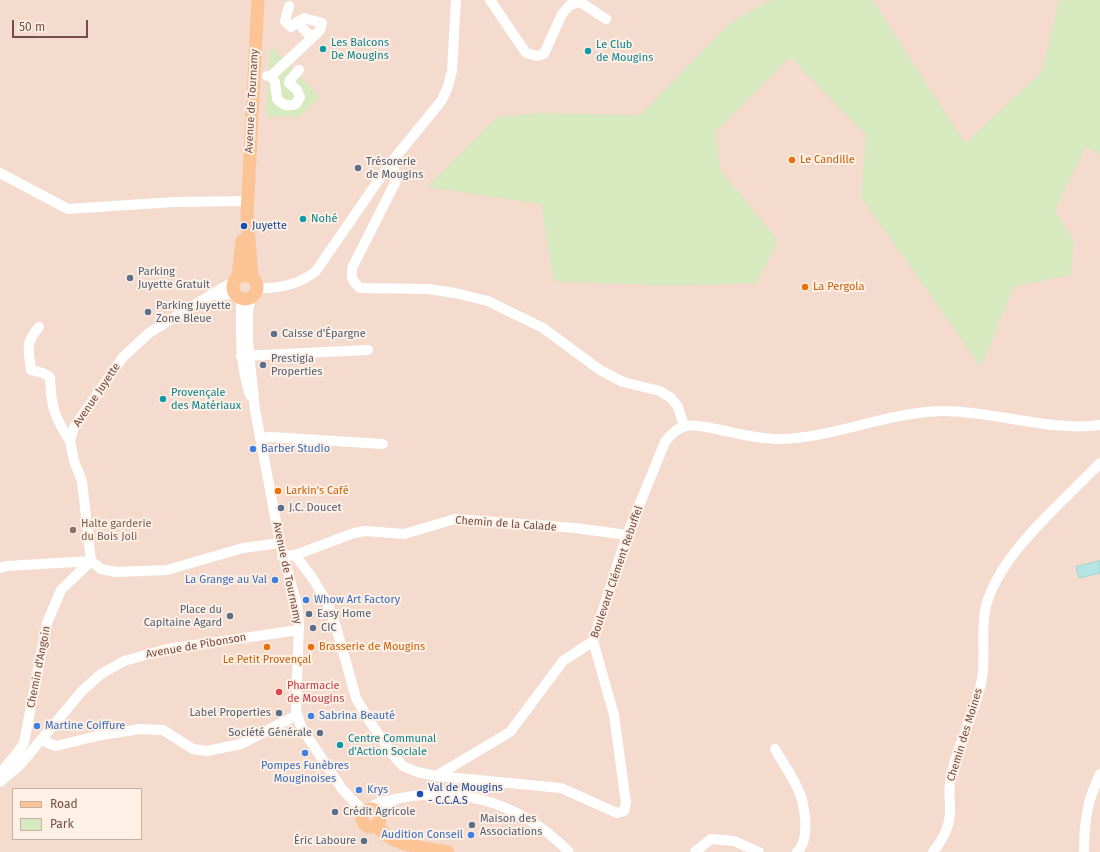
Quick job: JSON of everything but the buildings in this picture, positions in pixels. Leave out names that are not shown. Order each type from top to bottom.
[{"type":"main road","name":"Avenue de Tournamy","points":[[244,288],[258,0]]},
{"type":"main road","points":[[373,815],[384,835],[401,847],[448,852]]},
{"type":"street","points":[[244,288],[293,284],[304,280],[316,270],[390,164],[442,100],[448,86],[452,70],[456,0]]},
{"type":"street","points":[[490,0],[526,53],[536,56],[544,54],[562,14],[570,5],[580,2],[606,19]]},
{"type":"street","points":[[289,6],[285,21],[290,27],[304,28],[269,76],[275,82],[277,99],[284,105],[296,104],[300,97],[297,90],[290,83],[290,80],[299,70]]},
{"type":"street","points":[[390,164],[394,168],[396,181],[353,266],[351,275],[354,283],[360,288],[428,289],[455,293],[488,301],[543,328],[600,370],[623,382],[660,391],[671,398],[678,407],[684,426],[696,425],[754,437],[778,439],[803,437],[911,415],[942,411],[971,412],[1047,424],[1100,424]]},
{"type":"street","points":[[0,173],[68,210],[174,202],[248,201]]},
{"type":"street","name":"Avenue Juyette","points":[[91,561],[82,481],[74,461],[70,441],[74,427],[123,357],[149,333],[209,296],[244,288]]},
{"type":"street","name":"Avenue de Tournamy","points":[[244,288],[248,311],[245,356],[282,556],[297,605],[300,630],[296,700],[297,715],[307,736],[342,789],[373,815]]},
{"type":"street","points":[[39,328],[30,337],[28,343],[31,370],[43,373],[50,377],[51,403],[59,425],[70,441]]},
{"type":"street","points":[[245,356],[368,350]]},
{"type":"street","name":"Boulevard Clément Rebuffel","points":[[295,555],[314,579],[327,602],[337,630],[356,698],[370,722],[393,755],[403,766],[417,772],[436,776],[561,788],[617,813],[624,811],[626,803],[614,715],[593,641],[627,535],[665,442],[672,432],[684,426]]},
{"type":"street","points":[[260,438],[271,436],[383,444]]},
{"type":"street","name":"Chemin des Moines","points":[[933,852],[943,840],[946,830],[950,815],[949,785],[952,770],[972,717],[982,678],[986,607],[992,589],[1002,570],[1045,516],[1100,463]]},
{"type":"street","name":"Chemin de la Calade","points":[[295,555],[365,531],[404,534],[456,519],[575,528],[627,535]]},
{"type":"street","points":[[0,568],[8,566],[91,561],[101,569],[116,572],[167,570],[243,548],[280,543]]},
{"type":"street","points":[[282,556],[295,555]]},
{"type":"street","name":"Chemin d'Angoin","points":[[1,781],[3,770],[18,752],[27,732],[50,616],[61,590],[91,561]]},
{"type":"street","name":"Avenue de Pibonson","points":[[1,781],[20,765],[82,691],[101,674],[124,661],[167,649],[300,630]]},
{"type":"street","points":[[436,776],[510,732],[563,661],[593,641]]},
{"type":"street","points":[[41,740],[56,746],[101,735],[140,729],[163,730],[193,749],[207,750],[241,744],[297,715]]},
{"type":"street","points":[[775,749],[798,788],[806,824],[803,846],[797,852]]},
{"type":"street","points":[[1084,852],[1084,824],[1093,789],[1100,774]]},
{"type":"street","points":[[373,815],[397,799],[424,794],[445,793],[485,800],[506,807],[531,820],[557,840],[569,852]]},
{"type":"street","points":[[695,852],[711,839],[734,841],[759,852]]},
{"type":"shaded area","points":[[0,0],[1100,0],[1100,852],[0,852]]},
{"type":"green space","points":[[771,0],[872,0],[965,143],[1042,72],[1059,0],[1100,0],[1100,155],[1086,146],[1055,210],[1074,241],[1071,275],[1014,286],[981,367],[861,197],[866,135],[790,57],[715,132],[721,171],[778,241],[756,283],[669,286],[554,281],[541,204],[427,187],[497,117],[540,113],[640,115],[731,22]]},
{"type":"green space","points":[[270,46],[320,97],[299,117],[266,116]]},
{"type":"water","points":[[1100,561],[1100,573],[1079,578],[1076,567]]},
{"type":"place","name":"Les Balcons De Mougins","points":[[323,49]]},
{"type":"place","name":"Le Club de Mougins","points":[[588,51]]},
{"type":"place","name":"Le Candille","points":[[792,160]]},
{"type":"place","name":"Trésorerie de Mougins","points":[[358,168]]},
{"type":"place","name":"Nohé","points":[[303,219]]},
{"type":"place","name":"Juyette","points":[[244,226]]},
{"type":"place","name":"Parking Juyette Gratuit","points":[[130,278]]},
{"type":"place","name":"La Pergola","points":[[805,287]]},
{"type":"place","name":"Parking Juyette Zone Bleue","points":[[148,312]]},
{"type":"place","name":"Caisse d'Épargne","points":[[274,334]]},
{"type":"place","name":"Prestigia Properties","points":[[263,365]]},
{"type":"place","name":"Provençale des Matériaux","points":[[163,399]]},
{"type":"place","name":"Barber Studio","points":[[253,449]]},
{"type":"place","name":"Larkin's Café","points":[[278,491]]},
{"type":"place","name":"J.C. Doucet","points":[[281,508]]},
{"type":"place","name":"Halte garderie du Bois Joli","points":[[73,530]]},
{"type":"place","name":"La Grange au Val","points":[[275,580]]},
{"type":"place","name":"Whow Art Factory","points":[[306,600]]},
{"type":"place","name":"Easy Home","points":[[309,614]]},
{"type":"place","name":"Place du Capitaine Agard","points":[[230,616]]},
{"type":"place","name":"CIC","points":[[313,628]]},
{"type":"place","name":"Le Petit Provençal","points":[[267,647]]},
{"type":"place","name":"Brasserie de Mougins","points":[[311,647]]},
{"type":"place","name":"Pharmacie de Mougins","points":[[279,692]]},
{"type":"place","name":"Label Properties","points":[[279,713]]},
{"type":"place","name":"Sabrina Beauté","points":[[311,716]]},
{"type":"place","name":"Martine Coiffure","points":[[37,726]]},
{"type":"place","name":"Société Générale","points":[[320,733]]},
{"type":"place","name":"Centre Communal d'Action Sociale","points":[[340,745]]},
{"type":"place","name":"Pompes Funèbres Mouginoises","points":[[305,753]]},
{"type":"place","name":"Krys","points":[[359,790]]},
{"type":"place","name":"Val de Mougins - C.C.A.S","points":[[420,794]]},
{"type":"place","name":"Crédit Agricole","points":[[335,812]]},
{"type":"place","name":"Maison des Associations","points":[[472,825]]},
{"type":"place","name":"Audition Conseil","points":[[471,835]]},
{"type":"place","name":"Éric Laboure","points":[[364,841]]}]
